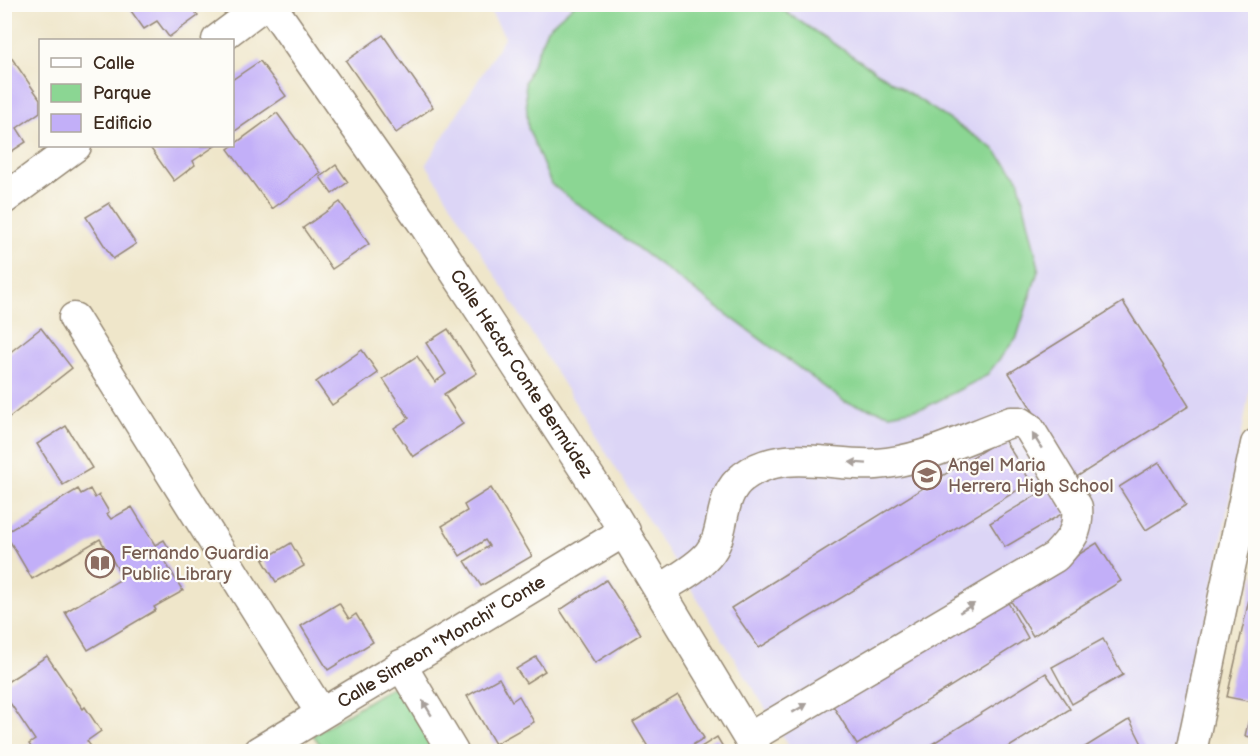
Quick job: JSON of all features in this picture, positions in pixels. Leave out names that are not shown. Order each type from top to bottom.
[{"type":"street","points":[[218,39],[267,4]]},
{"type":"street","name":"Calle Héctor Conte Bermúdez","points":[[267,4],[425,226],[625,531],[753,745]]},
{"type":"street","points":[[4,199],[75,147]]},
{"type":"street","points":[[74,318],[321,714]]},
{"type":"street","points":[[660,590],[709,554],[726,502],[732,488],[741,477],[777,462],[816,460],[876,464],[923,455],[999,426],[1020,422],[1029,428],[1077,507],[1076,531],[1054,556],[753,745]]},
{"type":"street","points":[[1191,752],[1256,444]]},
{"type":"street","name":"Calle Simeon \"Monchi\" Conte","points":[[258,752],[302,741],[321,714],[625,531]]},
{"type":"street","points":[[401,665],[453,752]]},
{"type":"shaded area","name":"Angel Maria Herrera High School","points":[[487,5],[1255,5],[1255,362],[1180,751],[792,751],[426,164],[505,37]]},
{"type":"green space","points":[[575,4],[775,5],[993,148],[1018,178],[1039,268],[1017,337],[986,376],[926,407],[890,414],[845,402],[551,184],[528,128],[525,82],[547,29]]},
{"type":"green space","points":[[401,681],[444,751],[325,751],[313,735]]},
{"type":"building","points":[[126,4],[190,4],[198,16],[169,37],[157,21],[144,29]]},
{"type":"building","points":[[383,35],[433,107],[396,133],[346,61]]},
{"type":"building","points":[[4,47],[39,98],[39,113],[17,128],[26,142],[6,155],[4,153]]},
{"type":"building","points":[[260,61],[286,96],[234,132],[234,79]]},
{"type":"building","points":[[277,113],[321,173],[272,209],[228,149],[234,147],[234,145]]},
{"type":"building","points":[[150,147],[214,147],[193,161],[195,165],[174,181]]},
{"type":"building","points":[[336,165],[348,182],[332,194],[320,177]]},
{"type":"building","points":[[340,202],[369,244],[332,269],[303,228]]},
{"type":"building","points":[[109,203],[136,244],[113,259],[86,217]]},
{"type":"building","points":[[1123,302],[1189,406],[1075,478],[1009,373]]},
{"type":"building","points":[[41,328],[72,368],[6,420],[4,417],[4,357]]},
{"type":"building","points":[[448,329],[477,373],[444,394],[463,424],[413,457],[394,428],[409,418],[383,379],[417,356],[435,382],[446,374],[426,343]]},
{"type":"building","points":[[362,350],[378,373],[332,405],[316,382]]},
{"type":"building","points":[[66,426],[92,468],[63,485],[37,444]]},
{"type":"building","points":[[1003,438],[1031,482],[759,648],[731,608]]},
{"type":"building","points":[[1159,462],[1186,505],[1146,530],[1119,487]]},
{"type":"building","points":[[1050,487],[1065,512],[1005,547],[990,523]]},
{"type":"building","points":[[491,488],[532,556],[481,586],[465,561],[489,546],[485,540],[460,556],[442,526],[467,511],[464,505]]},
{"type":"building","points":[[78,489],[81,494],[90,489],[95,498],[99,495],[111,519],[132,507],[155,545],[164,540],[173,555],[164,560],[183,591],[154,607],[156,610],[88,650],[65,612],[123,578],[100,539],[32,579],[5,533]]},
{"type":"building","points":[[291,543],[304,566],[276,582],[263,560]]},
{"type":"building","points":[[1097,543],[1121,581],[1033,636],[1009,598]]},
{"type":"building","points":[[1255,573],[1256,738],[1245,736],[1253,702],[1227,697]]},
{"type":"building","points":[[606,580],[641,634],[595,663],[560,610]]},
{"type":"building","points":[[1006,599],[1028,638],[857,745],[833,706]]},
{"type":"building","points":[[339,603],[349,619],[356,614],[373,642],[328,670],[301,626]]},
{"type":"building","points":[[1103,639],[1123,675],[1072,704],[1052,667]]},
{"type":"building","points":[[47,656],[101,731],[87,741],[95,752],[34,752],[29,744],[35,740],[4,694],[4,684]]},
{"type":"building","points":[[536,657],[545,671],[526,683],[516,669]]},
{"type":"building","points":[[1046,673],[1070,709],[1001,752],[919,752]]},
{"type":"building","points":[[499,678],[512,701],[519,696],[534,722],[495,744],[467,696]]},
{"type":"building","points":[[678,695],[704,738],[681,752],[651,752],[633,722]]},
{"type":"building","points":[[1130,720],[1146,752],[1077,752],[1127,721]]},
{"type":"building","points":[[717,737],[726,752],[693,752]]},
{"type":"place","name":"Angel Maria Herrera High School","points":[[927,475]]},
{"type":"place","name":"Fernando Guardia Public Library","points":[[100,563]]}]
